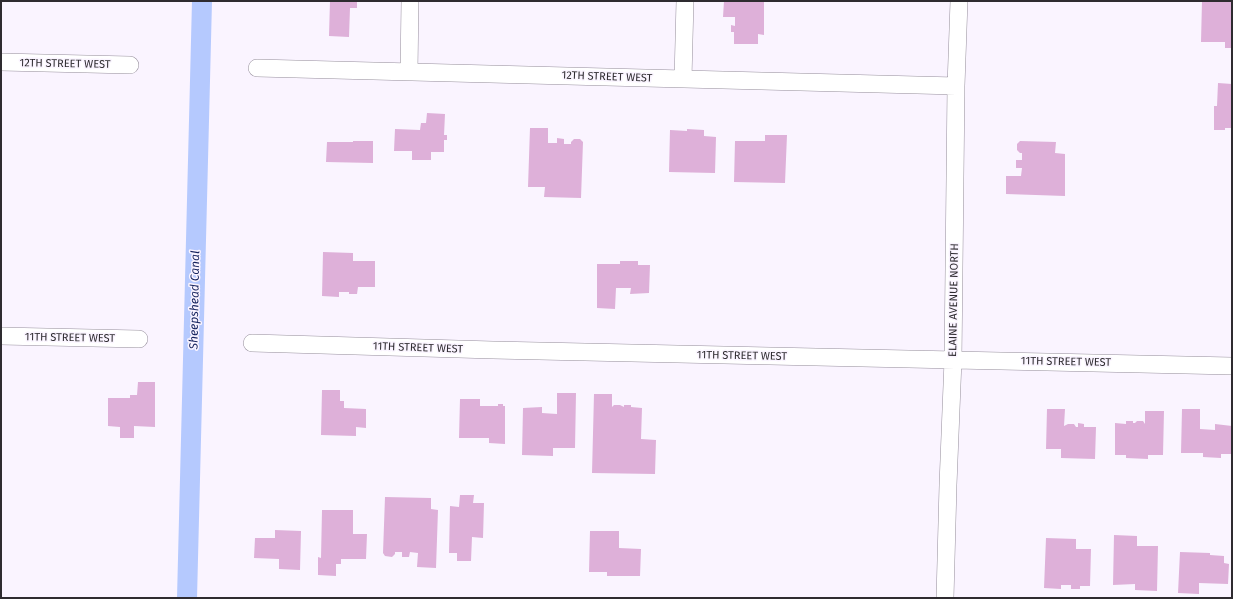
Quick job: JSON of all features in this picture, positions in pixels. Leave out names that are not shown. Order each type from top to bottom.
[{"type":"street","points":[[408,72],[410,1]]},
{"type":"street","points":[[683,79],[685,1]]},
{"type":"street","name":"ELAINE AVENUE NORTH","points":[[945,598],[953,360],[956,86],[959,1]]},
{"type":"street","name":"12TH STREET WEST","points":[[1,62],[130,65]]},
{"type":"street","name":"12TH STREET WEST","points":[[257,68],[956,86]]},
{"type":"street","name":"11TH STREET WEST","points":[[1,336],[139,339]]},
{"type":"street","name":"11TH STREET WEST","points":[[252,343],[509,351],[1232,366]]},
{"type":"building","points":[[330,1],[357,1],[357,8],[350,8],[349,37],[329,36]]},
{"type":"building","points":[[724,1],[764,1],[764,35],[758,34],[758,44],[734,44],[734,32],[731,32],[731,25],[735,26],[735,17],[723,17]]},
{"type":"building","points":[[1202,1],[1232,1],[1231,48],[1225,48],[1225,42],[1201,42]]},
{"type":"building","points":[[1218,83],[1232,84],[1232,128],[1225,128],[1225,130],[1214,130],[1214,106],[1217,106]]},
{"type":"building","points":[[427,113],[445,114],[444,135],[447,135],[447,140],[444,140],[444,152],[431,152],[431,160],[412,160],[412,151],[394,151],[395,129],[420,130],[421,123],[426,123]]},
{"type":"building","points":[[530,128],[548,128],[548,143],[557,143],[557,138],[564,139],[564,144],[571,144],[574,139],[580,139],[583,142],[581,198],[544,197],[545,187],[528,187]]},
{"type":"building","points":[[687,129],[704,130],[704,136],[716,137],[715,173],[669,172],[670,130],[687,131]]},
{"type":"building","points":[[765,135],[787,135],[785,183],[734,182],[735,141],[765,141]]},
{"type":"building","points":[[373,141],[373,163],[326,162],[327,142]]},
{"type":"building","points":[[1020,141],[1056,142],[1055,153],[1065,154],[1065,196],[1006,194],[1006,176],[1021,176],[1022,168],[1016,168],[1016,160],[1022,160],[1022,153],[1017,150],[1017,144]]},
{"type":"building","points":[[323,252],[353,253],[353,261],[375,261],[375,287],[358,287],[357,294],[339,292],[339,297],[322,296]]},
{"type":"building","points":[[620,261],[638,261],[638,265],[650,265],[649,293],[630,294],[631,288],[616,288],[615,309],[597,308],[597,264],[620,264]]},
{"type":"building","points":[[138,382],[155,382],[155,427],[134,426],[134,438],[120,438],[120,427],[108,426],[108,398],[130,398],[130,395],[137,395]]},
{"type":"building","points":[[322,390],[340,390],[340,401],[344,401],[344,408],[366,409],[366,428],[356,427],[356,436],[321,435]]},
{"type":"building","points":[[557,393],[576,393],[575,448],[553,448],[553,456],[522,455],[523,408],[542,407],[542,413],[557,414]]},
{"type":"building","points":[[594,394],[612,394],[612,407],[614,405],[624,407],[624,405],[631,405],[631,407],[642,408],[641,439],[656,440],[655,474],[592,473]]},
{"type":"building","points":[[460,399],[480,399],[480,406],[498,406],[498,404],[503,404],[503,406],[505,406],[505,444],[489,443],[489,438],[459,438]]},
{"type":"building","points":[[1047,409],[1065,409],[1064,426],[1074,424],[1078,427],[1078,423],[1084,424],[1084,427],[1096,427],[1095,459],[1061,458],[1061,449],[1046,449]]},
{"type":"building","points":[[1182,409],[1200,409],[1200,429],[1215,430],[1215,424],[1232,426],[1232,454],[1221,454],[1221,458],[1203,457],[1203,453],[1181,453]]},
{"type":"building","points":[[1145,411],[1164,411],[1163,455],[1148,455],[1148,459],[1126,458],[1126,455],[1115,455],[1115,423],[1126,424],[1126,421],[1133,421],[1133,423],[1135,423],[1137,421],[1143,421],[1145,424]]},
{"type":"building","points":[[460,495],[474,495],[473,503],[484,503],[483,538],[472,537],[471,561],[457,561],[457,553],[449,553],[450,506],[459,507]]},
{"type":"building","points":[[385,497],[431,498],[431,509],[438,510],[436,568],[417,567],[418,553],[410,552],[409,557],[402,557],[402,552],[395,552],[392,557],[385,556],[383,553]]},
{"type":"building","points":[[322,510],[353,510],[353,534],[367,534],[366,559],[341,559],[341,564],[336,564],[336,576],[318,575],[318,557],[321,558]]},
{"type":"building","points":[[275,530],[301,531],[300,570],[279,569],[279,559],[254,558],[255,538],[275,538]]},
{"type":"building","points":[[590,531],[619,531],[619,548],[641,549],[640,576],[607,576],[607,572],[589,572]]},
{"type":"building","points":[[1114,535],[1137,536],[1137,546],[1158,546],[1157,591],[1135,590],[1135,584],[1113,585]]},
{"type":"building","points":[[1046,538],[1076,539],[1076,549],[1091,549],[1090,586],[1080,586],[1080,589],[1071,589],[1071,585],[1061,585],[1061,589],[1044,588]]},
{"type":"building","points":[[1180,552],[1210,553],[1210,555],[1224,556],[1224,563],[1229,564],[1228,584],[1199,583],[1199,594],[1178,593]]},
{"type":"waterway","name":"Sheepshead Canal","points":[[187,598],[202,1]]}]
